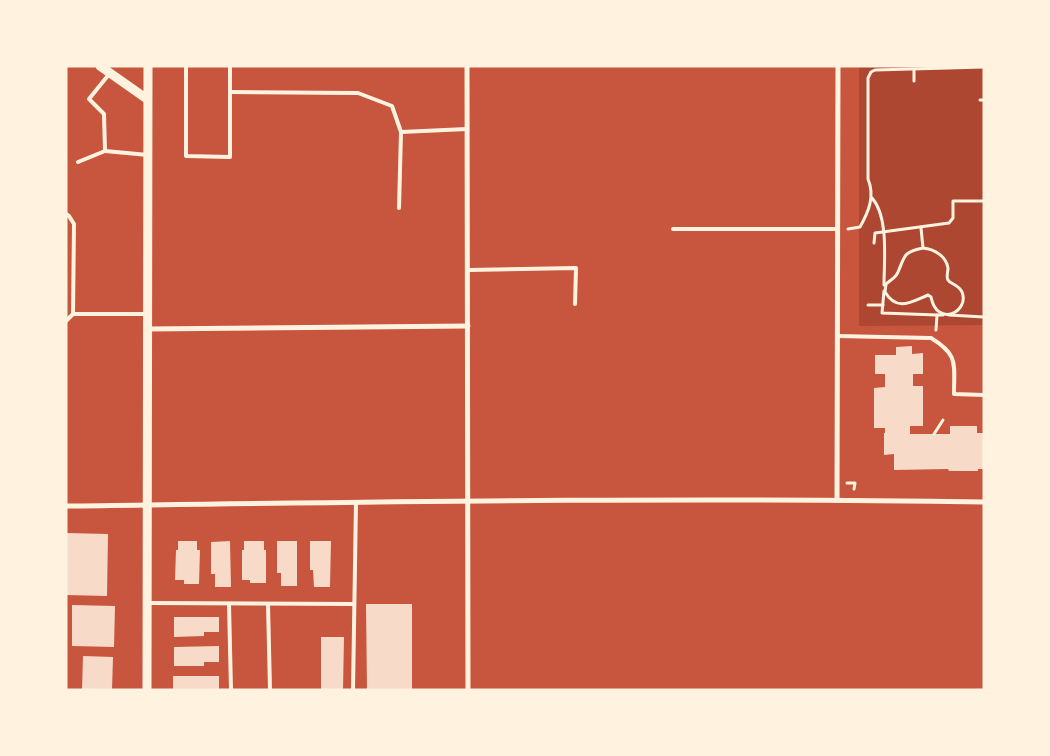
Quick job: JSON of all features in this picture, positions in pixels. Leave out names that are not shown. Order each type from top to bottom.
[{"type":"street","points":[[100,66],[148,99]]},
{"type":"street","points":[[147,690],[148,66]]},
{"type":"street","points":[[467,66],[468,690]]},
{"type":"street","points":[[837,499],[838,66]]},
{"type":"street","points":[[148,329],[468,326]]},
{"type":"street","points":[[66,506],[468,500],[837,499],[984,502]]},
{"type":"lane","points":[[186,66],[186,156],[230,157],[230,66]]},
{"type":"lane","points":[[105,151],[104,114],[89,99],[110,74]]},
{"type":"lane","points":[[231,92],[358,93],[392,106],[401,132],[399,208]]},
{"type":"lane","points":[[401,132],[467,129]]},
{"type":"lane","points":[[78,162],[105,151],[148,155]]},
{"type":"lane","points":[[66,214],[74,224],[73,314],[66,321]]},
{"type":"lane","points":[[673,230],[838,228]]},
{"type":"lane","points":[[468,270],[576,268],[575,304]]},
{"type":"lane","points":[[73,314],[148,314]]},
{"type":"lane","points":[[837,336],[930,338],[941,344],[951,354],[954,363],[954,394],[984,395]]},
{"type":"lane","points":[[353,690],[356,502]]},
{"type":"lane","points":[[147,604],[354,604]]},
{"type":"lane","points":[[229,604],[230,690]]},
{"type":"lane","points":[[268,604],[270,690]]},
{"type":"path","points":[[854,228],[862,225],[872,198],[868,179],[868,78],[871,72],[875,70],[984,67]]},
{"type":"path","points":[[914,69],[914,82]]},
{"type":"path","points":[[872,198],[878,208],[883,233],[884,289],[882,313],[984,317]]},
{"type":"path","points":[[874,243],[875,233],[949,223],[953,218],[953,201],[984,201]]},
{"type":"path","points":[[921,228],[923,248]]},
{"type":"path","points":[[923,248],[933,250],[942,256],[948,269],[948,281],[959,287],[962,301],[958,310],[948,315],[942,314],[935,308],[931,297],[928,295],[918,298],[909,304],[901,304],[890,298],[884,289],[886,284],[896,275],[907,253],[923,248]]},
{"type":"path","points":[[868,305],[882,305]]},
{"type":"path","points":[[936,334],[937,315]]},
{"type":"path","points":[[934,434],[943,420]]},
{"type":"shaded area","points":[[859,66],[984,66],[984,325],[859,326]]},
{"type":"building","points":[[912,346],[912,354],[923,353],[923,374],[913,374],[913,386],[923,386],[923,426],[910,426],[910,434],[950,434],[950,426],[977,426],[977,433],[984,433],[984,469],[978,469],[978,471],[949,471],[948,469],[894,470],[894,454],[884,455],[885,428],[874,428],[874,388],[885,387],[885,374],[875,374],[875,355],[896,355],[896,347]]},
{"type":"building","points":[[66,533],[108,534],[107,596],[66,595]]},
{"type":"building","points":[[178,541],[197,541],[197,550],[200,550],[199,584],[184,584],[184,580],[175,580]]},
{"type":"building","points":[[230,541],[231,587],[215,587],[215,574],[211,574],[211,542]]},
{"type":"building","points":[[244,541],[264,541],[264,550],[266,550],[266,583],[250,583],[250,580],[242,580],[242,550],[244,550]]},
{"type":"building","points":[[277,541],[297,541],[297,586],[281,586],[281,573],[277,573]]},
{"type":"building","points":[[310,541],[331,541],[330,587],[314,587],[313,570],[310,570]]},
{"type":"building","points":[[366,604],[412,604],[412,690],[367,690]]},
{"type":"building","points":[[72,605],[115,606],[114,647],[72,646]]},
{"type":"building","points":[[174,617],[219,617],[219,632],[204,632],[204,636],[174,637]]},
{"type":"building","points":[[321,637],[344,637],[343,690],[321,690]]},
{"type":"building","points":[[219,646],[219,662],[204,662],[204,666],[174,666],[174,647]]},
{"type":"building","points":[[83,656],[113,657],[112,690],[82,690]]},
{"type":"building","points":[[173,676],[219,676],[219,690],[173,690]]}]
